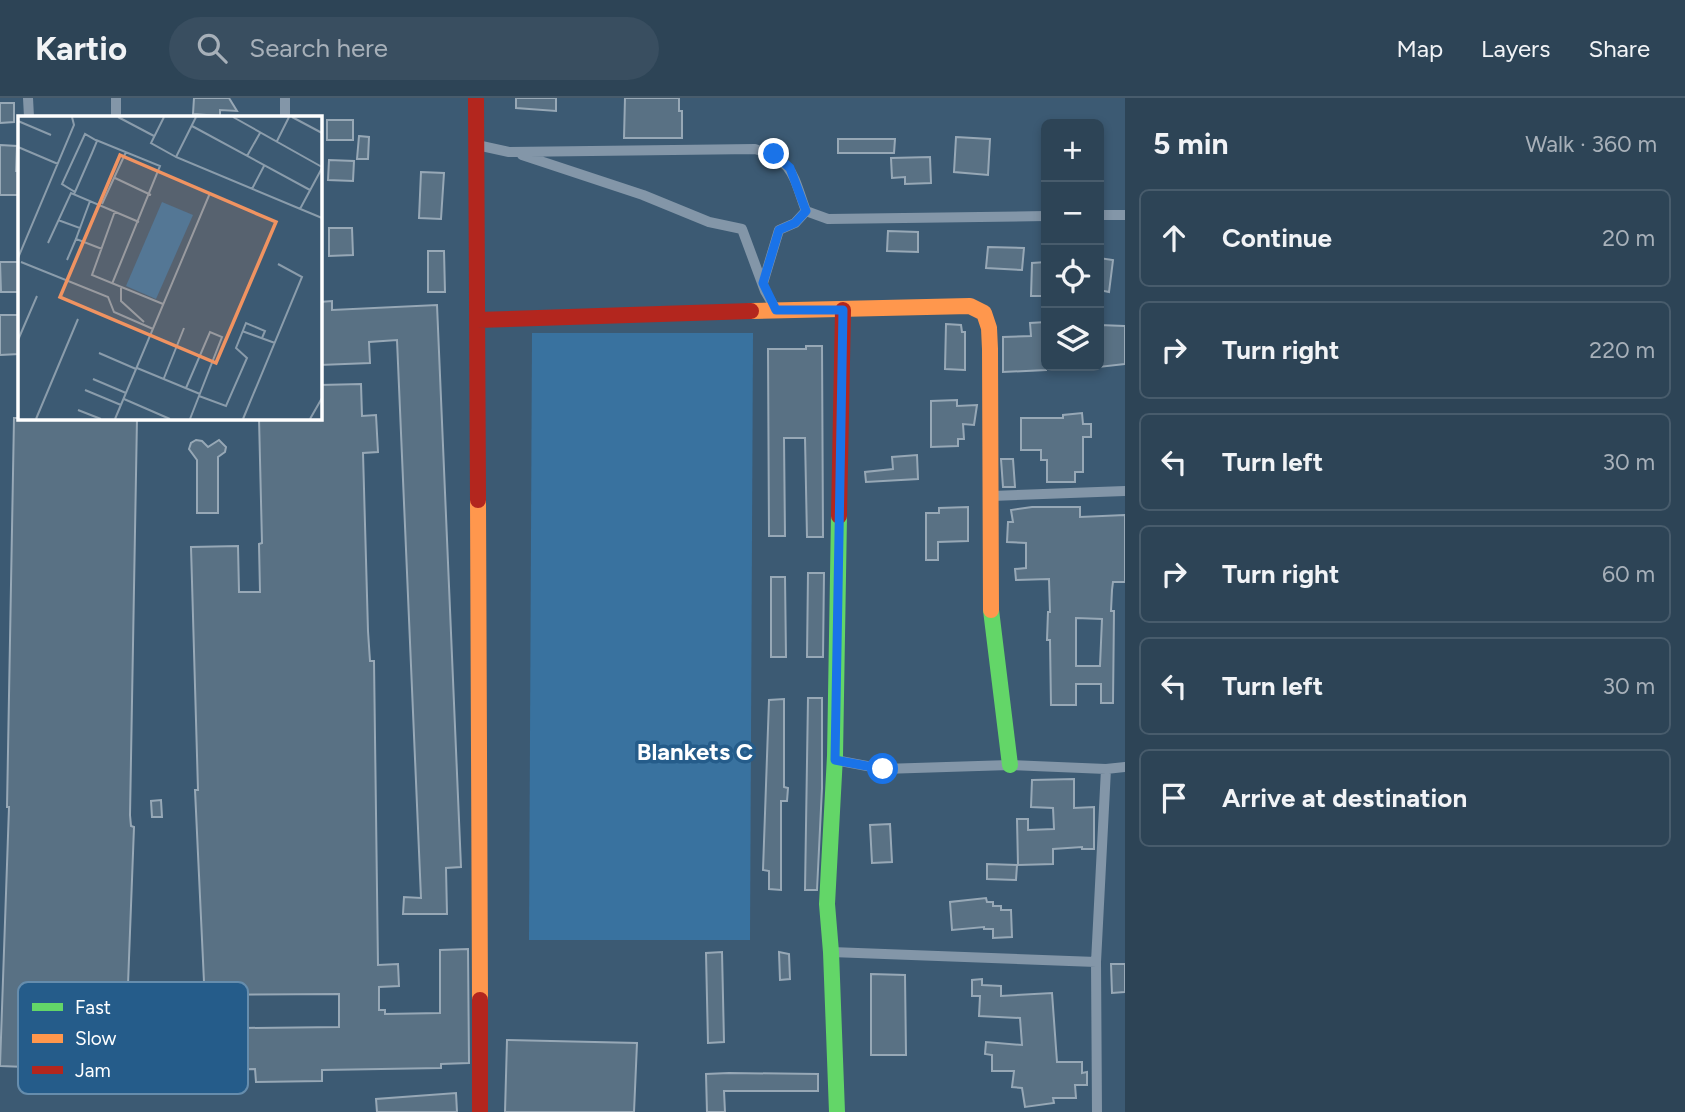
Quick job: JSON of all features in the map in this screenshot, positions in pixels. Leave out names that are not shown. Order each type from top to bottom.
[{"type":"street","points":[[28,98],[29,116]]},
{"type":"street","points":[[116,98],[116,116]]},
{"type":"street","points":[[285,98],[285,116]]},
{"type":"street","points":[[476,98],[480,1112]]},
{"type":"street","points":[[477,145],[509,152],[643,195],[709,222],[742,229],[776,310]]},
{"type":"street","points":[[509,152],[755,149],[774,154],[790,168],[806,211],[828,219],[1041,216]]},
{"type":"street","points":[[763,283],[779,230],[795,223],[806,211]]},
{"type":"street","points":[[1104,215],[1125,215]]},
{"type":"street","points":[[477,320],[970,306],[984,313],[989,328],[990,349],[990,600],[1010,765]]},
{"type":"street","points":[[837,1112],[831,952],[827,927],[829,840],[835,760],[843,310]]},
{"type":"street","points":[[992,496],[1125,491]]},
{"type":"street","points":[[835,760],[883,769],[1010,765],[1106,769],[1125,767]]},
{"type":"street","points":[[1097,1112],[1096,962],[1106,769]]},
{"type":"street","points":[[831,952],[1096,962]]},
{"type":"shaded area","points":[[532,333],[753,333],[750,940],[529,940]]},
{"type":"building","points":[[194,98],[229,98],[237,111],[220,110],[220,116],[193,114]]},
{"type":"building","points":[[516,98],[556,98],[556,111],[516,108]]},
{"type":"building","points":[[625,98],[679,98],[682,138],[624,138]]},
{"type":"building","points":[[0,103],[14,103],[14,122],[0,123]]},
{"type":"building","points":[[327,120],[353,120],[353,140],[327,140]]},
{"type":"building","points":[[359,136],[369,137],[368,159],[357,159]]},
{"type":"building","points":[[956,137],[990,139],[988,175],[954,172]]},
{"type":"building","points":[[838,139],[895,139],[894,153],[838,153]]},
{"type":"building","points":[[0,145],[17,146],[18,195],[0,195]]},
{"type":"building","points":[[930,157],[931,183],[905,184],[905,177],[892,178],[891,158]]},
{"type":"building","points":[[329,160],[354,161],[353,181],[328,180]]},
{"type":"building","points":[[421,172],[444,173],[441,219],[419,218]]},
{"type":"building","points":[[329,228],[352,228],[353,255],[329,256]]},
{"type":"building","points":[[888,231],[918,232],[918,252],[887,251]]},
{"type":"building","points":[[988,247],[1024,248],[1022,270],[986,268]]},
{"type":"building","points":[[428,251],[444,251],[445,292],[428,292]]},
{"type":"building","points":[[1104,259],[1113,260],[1109,292],[1104,291]]},
{"type":"building","points":[[0,262],[18,262],[18,292],[1,292]]},
{"type":"building","points":[[1041,262],[1041,296],[1031,296],[1032,263]]},
{"type":"building","points":[[332,301],[332,310],[437,305],[461,867],[446,868],[447,914],[403,914],[404,897],[421,898],[397,340],[369,342],[370,363],[322,365],[322,302]]},
{"type":"building","points":[[0,315],[18,315],[18,354],[0,355]]},
{"type":"building","points":[[1041,322],[1041,370],[1003,372],[1003,337],[1031,336],[1030,323]]},
{"type":"building","points":[[946,324],[961,325],[962,332],[965,332],[965,370],[945,369]]},
{"type":"building","points":[[1104,325],[1125,326],[1125,364],[1104,366]]},
{"type":"building","points":[[806,346],[822,346],[823,537],[807,537],[805,438],[784,438],[785,536],[769,536],[768,349],[806,349]]},
{"type":"building","points":[[361,384],[362,416],[376,415],[378,452],[363,453],[368,631],[370,661],[374,661],[378,965],[398,964],[399,986],[379,987],[379,1010],[385,1010],[385,1014],[440,1013],[440,950],[468,949],[469,1063],[441,1064],[441,1068],[322,1070],[322,1081],[256,1082],[255,1069],[248,1069],[248,1028],[339,1027],[339,994],[248,995],[248,982],[204,982],[195,790],[198,790],[191,547],[238,546],[239,592],[260,592],[259,544],[262,543],[259,420],[322,420],[322,385]]},
{"type":"building","points":[[957,400],[957,406],[977,405],[974,425],[963,424],[964,439],[958,439],[958,446],[931,447],[931,401]]},
{"type":"building","points":[[1082,413],[1083,424],[1091,424],[1091,437],[1083,437],[1083,472],[1075,472],[1075,482],[1047,482],[1047,460],[1041,460],[1041,450],[1021,450],[1021,418],[1063,418],[1063,415]]},
{"type":"building","points":[[14,418],[137,420],[130,815],[131,826],[134,827],[128,982],[18,982],[18,1067],[0,1066],[9,807]]},
{"type":"building","points":[[219,440],[226,447],[225,452],[218,457],[218,513],[197,513],[197,460],[189,449],[191,443],[202,441],[208,447]]},
{"type":"building","points":[[917,455],[918,479],[866,482],[865,472],[893,469],[892,457]]},
{"type":"building","points":[[1001,459],[1013,459],[1015,487],[1003,487]]},
{"type":"building","points":[[968,507],[968,541],[938,542],[938,560],[926,560],[926,513],[939,513],[939,508]]},
{"type":"building","points":[[1080,507],[1080,517],[1125,515],[1125,582],[1113,582],[1112,590],[1113,703],[1101,703],[1101,684],[1076,684],[1076,705],[1051,705],[1050,640],[1047,640],[1049,579],[1016,580],[1015,569],[1026,568],[1026,543],[1007,542],[1008,522],[1013,522],[1011,510]],"holes":[[[1076,618],[1102,619],[1100,666],[1076,666]]]},
{"type":"building","points":[[808,573],[824,573],[823,657],[807,657]]},
{"type":"building","points":[[771,577],[785,577],[786,657],[771,657]]},
{"type":"building","points":[[808,698],[822,698],[822,788],[817,890],[805,890]]},
{"type":"building","points":[[784,699],[784,787],[788,788],[787,801],[781,801],[781,890],[769,889],[769,871],[763,870],[769,700]]},
{"type":"building","points":[[1074,779],[1074,808],[1094,807],[1094,849],[1053,849],[1053,864],[1018,865],[1017,819],[1028,819],[1028,830],[1054,829],[1053,808],[1031,807],[1032,780]]},
{"type":"building","points":[[161,800],[162,817],[152,817],[151,801]]},
{"type":"building","points":[[890,824],[892,862],[872,863],[870,825]]},
{"type":"building","points":[[987,864],[1017,865],[1016,880],[987,879]]},
{"type":"building","points":[[986,898],[987,902],[993,902],[993,906],[1001,906],[1001,910],[1011,910],[1012,937],[993,938],[993,929],[984,927],[952,930],[950,902]]},
{"type":"building","points":[[722,952],[724,1042],[708,1043],[706,953]]},
{"type":"building","points":[[779,952],[789,954],[790,979],[780,980]]},
{"type":"building","points":[[1111,964],[1125,964],[1125,992],[1112,993]]},
{"type":"building","points":[[871,974],[905,975],[906,1055],[871,1055]]},
{"type":"building","points":[[982,979],[982,985],[1001,986],[1001,996],[1052,993],[1057,1062],[1082,1062],[1082,1073],[1087,1072],[1087,1085],[1075,1085],[1076,1098],[1053,1098],[1054,1103],[1025,1107],[1022,1088],[1012,1087],[1014,1071],[992,1071],[992,1055],[985,1054],[986,1042],[1022,1045],[1020,1018],[979,1016],[980,996],[972,996],[972,980]]},
{"type":"building","points":[[507,1040],[637,1043],[634,1112],[505,1112]]},
{"type":"building","points":[[706,1074],[818,1074],[818,1091],[724,1091],[725,1112],[707,1112]]},
{"type":"building","points":[[456,1093],[457,1112],[377,1112],[376,1099]]},
{"type":"traffic: fast","points":[[837,1112],[827,904],[835,756],[839,516]]},
{"type":"traffic: fast","points":[[991,610],[1010,765]]},
{"type":"traffic: slow","points":[[751,311],[970,306],[984,313],[989,328],[990,349],[991,610]]},
{"type":"traffic: slow","points":[[478,500],[480,1000]]},
{"type":"traffic: jam","points":[[476,98],[478,500]]},
{"type":"traffic: jam","points":[[839,516],[843,310]]},
{"type":"traffic: jam","points":[[477,320],[751,311]]},
{"type":"traffic: jam","points":[[480,1000],[480,1112]]},
{"type":"district","name":"Blankets C","points":[[695,752]]},
{"type":"route","points":[[774,154],[790,168],[806,211],[795,223],[779,230],[763,283],[765,291],[776,310],[843,310],[835,760],[883,769]]}]
